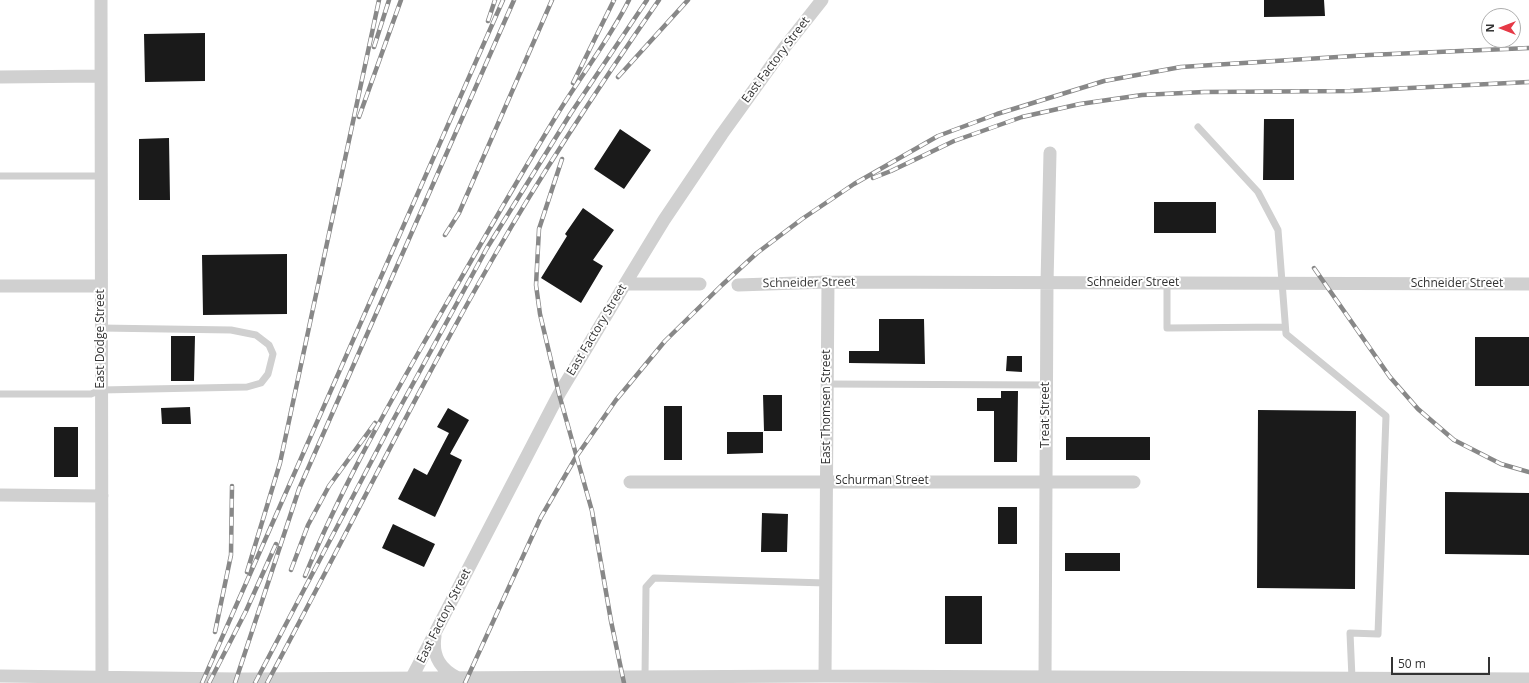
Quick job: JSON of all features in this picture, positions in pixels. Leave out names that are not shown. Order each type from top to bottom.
[{"type":"street","name":"East Dodge Street","points":[[101,0],[102,677]]},
{"type":"street","name":"East Factory Street","points":[[410,680],[559,394],[625,284],[664,220],[722,134],[784,48],[822,0]]},
{"type":"street","points":[[0,77],[101,76]]},
{"type":"street","name":"Treat Street","points":[[1045,677],[1050,153]]},
{"type":"street","name":"Schneider Street","points":[[738,285],[828,282],[1529,284]]},
{"type":"street","name":"East Thomsen Street","points":[[825,676],[828,282]]},
{"type":"street","points":[[625,284],[700,284]]},
{"type":"street","points":[[0,286],[101,286]]},
{"type":"street","name":"Schurman Street","points":[[630,482],[1134,482]]},
{"type":"street","points":[[0,495],[102,496]]},
{"type":"street","points":[[436,630],[435,646],[438,661],[446,671],[458,678]]},
{"type":"street","points":[[0,676],[44,680],[102,677],[598,680],[645,677],[825,676],[1455,681],[1529,679]]},
{"type":"lane","points":[[1198,127],[1258,192],[1278,230],[1286,334],[1386,416],[1378,634],[1350,633],[1344,680]]},
{"type":"lane","points":[[0,176],[101,176]]},
{"type":"lane","points":[[1167,283],[1167,328],[1285,327]]},
{"type":"lane","points":[[0,394],[91,394],[102,390],[247,387],[261,383],[268,374],[273,354],[270,345],[256,334],[231,330],[101,328]]},
{"type":"lane","points":[[827,384],[1047,385]]},
{"type":"lane","points":[[645,677],[646,587],[654,578],[826,583]]},
{"type":"building","points":[[1264,0],[1324,0],[1325,16],[1264,17]]},
{"type":"building","points":[[205,33],[205,81],[145,82],[144,34]]},
{"type":"building","points":[[1264,119],[1294,119],[1294,180],[1263,180]]},
{"type":"building","points":[[620,129],[651,150],[624,189],[594,169]]},
{"type":"building","points":[[169,138],[170,200],[139,200],[139,139]]},
{"type":"building","points":[[1154,202],[1216,202],[1216,233],[1154,233]]},
{"type":"building","points":[[583,208],[614,230],[593,260],[603,266],[581,303],[541,278],[567,236],[565,234]]},
{"type":"building","points":[[287,254],[287,314],[203,315],[202,255]]},
{"type":"building","points":[[879,319],[924,319],[925,364],[849,363],[849,351],[879,351]]},
{"type":"building","points":[[171,336],[195,336],[194,381],[171,381]]},
{"type":"building","points":[[1475,337],[1529,337],[1529,386],[1475,386]]},
{"type":"building","points":[[1007,356],[1022,356],[1022,372],[1006,371]]},
{"type":"building","points":[[1001,391],[1018,391],[1017,462],[994,462],[994,411],[977,411],[977,398],[1001,398]]},
{"type":"building","points":[[763,395],[782,395],[782,431],[764,431]]},
{"type":"building","points":[[664,406],[682,406],[682,460],[664,460]]},
{"type":"building","points":[[190,407],[191,424],[162,424],[161,408]]},
{"type":"building","points":[[448,408],[469,420],[450,454],[462,460],[435,517],[398,499],[414,468],[427,475],[449,433],[437,427]]},
{"type":"building","points":[[1258,410],[1356,411],[1355,589],[1257,588]]},
{"type":"building","points":[[54,427],[78,427],[78,477],[54,477]]},
{"type":"building","points":[[727,432],[763,432],[763,453],[727,454]]},
{"type":"building","points":[[1066,437],[1150,437],[1150,460],[1066,460]]},
{"type":"building","points":[[1445,492],[1529,493],[1529,555],[1445,554]]},
{"type":"building","points":[[998,507],[1017,507],[1017,544],[998,544]]},
{"type":"building","points":[[762,513],[788,514],[787,552],[761,552]]},
{"type":"building","points":[[393,524],[435,544],[424,567],[382,548]]},
{"type":"building","points":[[1065,553],[1120,553],[1120,571],[1065,571]]},
{"type":"building","points":[[945,596],[982,596],[982,644],[945,644]]},
{"type":"railway","points":[[247,572],[280,463],[379,0]]},
{"type":"railway","points":[[374,47],[389,0]]},
{"type":"railway","points":[[359,117],[401,0]]},
{"type":"railway","points":[[488,21],[495,0]]},
{"type":"railway","points":[[202,683],[503,0]]},
{"type":"railway","points":[[235,683],[299,489],[514,0]]},
{"type":"railway","points":[[445,235],[459,213],[552,0]]},
{"type":"railway","points":[[573,83],[614,0]]},
{"type":"railway","points":[[305,576],[331,517],[374,432],[405,376],[564,103],[612,31],[629,0]]},
{"type":"railway","points":[[255,683],[391,424],[487,248],[571,113],[647,0]]},
{"type":"railway","points":[[267,683],[408,413],[496,253],[575,125],[659,0]]},
{"type":"railway","points":[[618,77],[688,0]]},
{"type":"railway","points":[[465,683],[541,517],[576,457],[616,400],[665,341],[757,253],[802,219],[854,184],[938,136],[997,114],[1104,81],[1181,67],[1369,55],[1529,48]]},
{"type":"railway","points":[[873,178],[954,141],[1022,117],[1080,104],[1142,95],[1204,92],[1350,91],[1529,82]]},
{"type":"railway","points":[[562,159],[539,229],[536,285],[540,314],[559,394],[592,511],[611,621],[624,683]]},
{"type":"railway","points":[[1314,268],[1390,377],[1418,409],[1454,440],[1501,464],[1529,472]]},
{"type":"railway","points":[[291,570],[308,525],[329,486],[375,423]]},
{"type":"railway","points":[[215,632],[231,555],[232,486]]},
{"type":"railway","points":[[209,683],[246,611],[276,544]]}]
